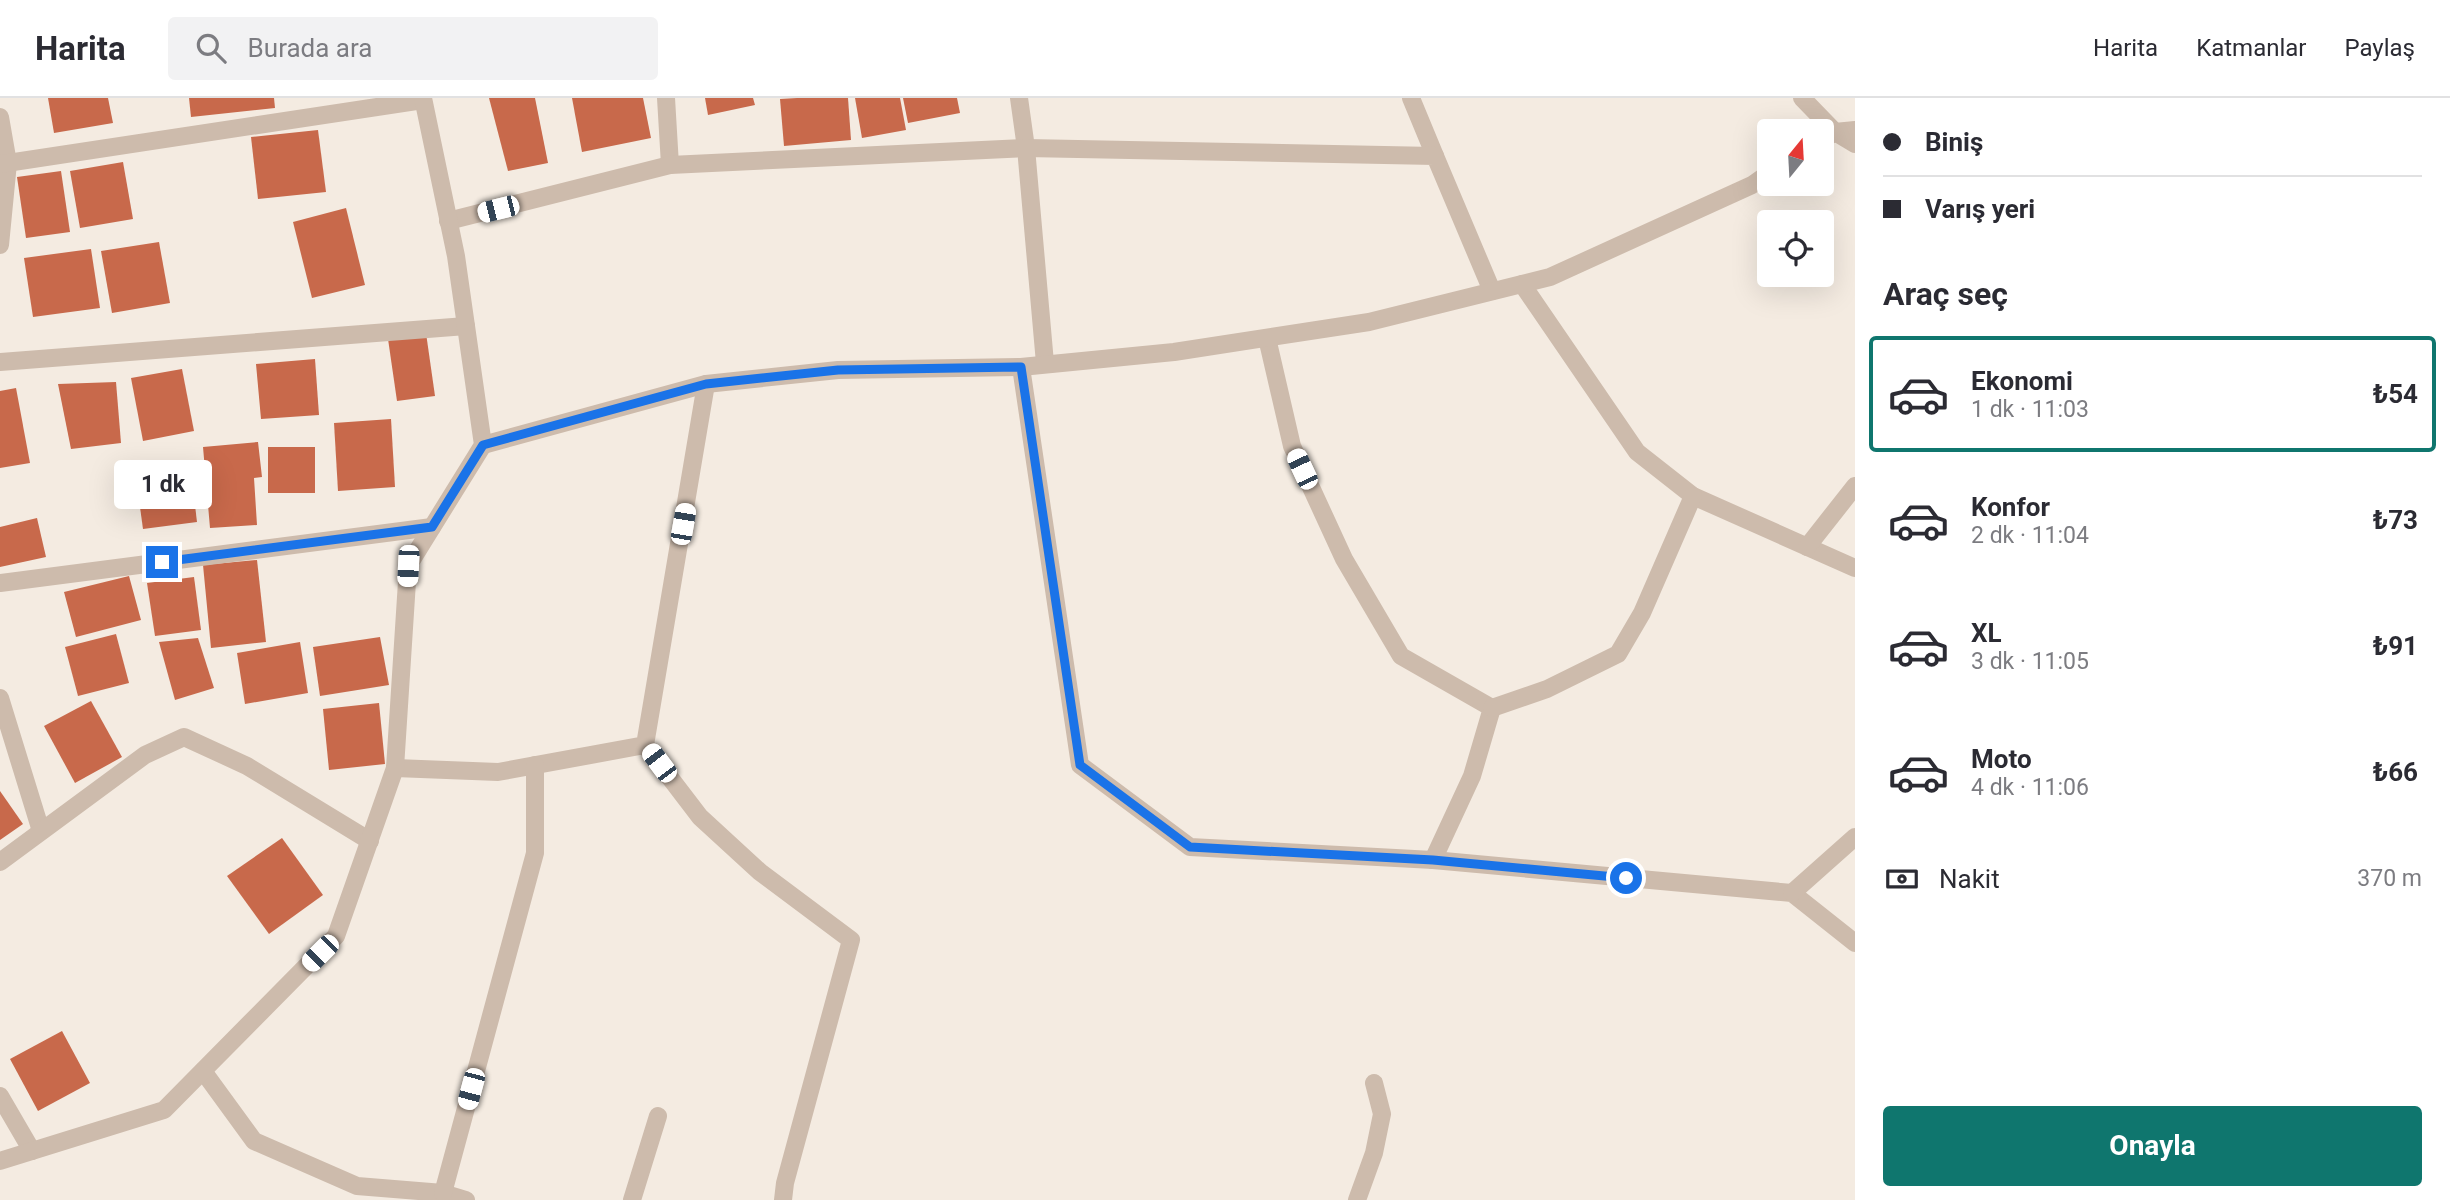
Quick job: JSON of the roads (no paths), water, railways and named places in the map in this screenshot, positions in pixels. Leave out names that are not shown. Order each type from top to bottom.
[{"type":"street","points":[[666,98],[670,166]]},
{"type":"street","points":[[1019,98],[1045,363]]},
{"type":"street","points":[[1411,98],[1492,292]]},
{"type":"street","points":[[1801,98],[1816,119]]},
{"type":"street","points":[[0,1161],[164,1110],[336,936],[395,768],[408,566],[483,445],[448,221],[423,99],[4,164]]},
{"type":"street","points":[[0,117],[4,164],[0,245]]},
{"type":"street","points":[[1834,135],[1855,130]]},
{"type":"street","points":[[1834,138],[1855,144]]},
{"type":"street","points":[[448,221],[670,166],[1026,148],[1435,156]]},
{"type":"street","points":[[483,445],[706,384],[838,370],[1021,367],[1174,352],[1369,322],[1550,277],[1757,181]]},
{"type":"street","points":[[1522,284],[1637,452],[1693,496],[1855,568]]},
{"type":"street","points":[[0,362],[466,326]]},
{"type":"street","points":[[1268,338],[1292,446],[1344,559],[1401,656],[1492,708],[1546,689],[1618,654],[1642,613],[1693,496]]},
{"type":"street","points":[[1021,367],[1080,765],[1190,847],[1433,860],[1793,893],[1855,943]]},
{"type":"street","points":[[706,384],[645,745],[700,817],[760,872],[852,940],[788,1171],[783,1200]]},
{"type":"street","points":[[1807,547],[1855,486]]},
{"type":"street","points":[[0,583],[432,527]]},
{"type":"street","points":[[0,698],[41,831]]},
{"type":"street","points":[[1433,860],[1472,776],[1492,708]]},
{"type":"street","points":[[0,862],[145,755],[184,737],[247,766],[370,841]]},
{"type":"street","points":[[395,768],[498,772],[645,745]]},
{"type":"street","points":[[443,1193],[535,853],[535,765]]},
{"type":"street","points":[[1793,893],[1855,837]]},
{"type":"street","points":[[203,1071],[254,1141],[357,1186],[443,1193],[466,1200]]},
{"type":"street","points":[[1357,1200],[1374,1153],[1382,1114],[1374,1083]]},
{"type":"street","points":[[0,1096],[32,1151]]},
{"type":"street","points":[[632,1200],[658,1116]]}]
